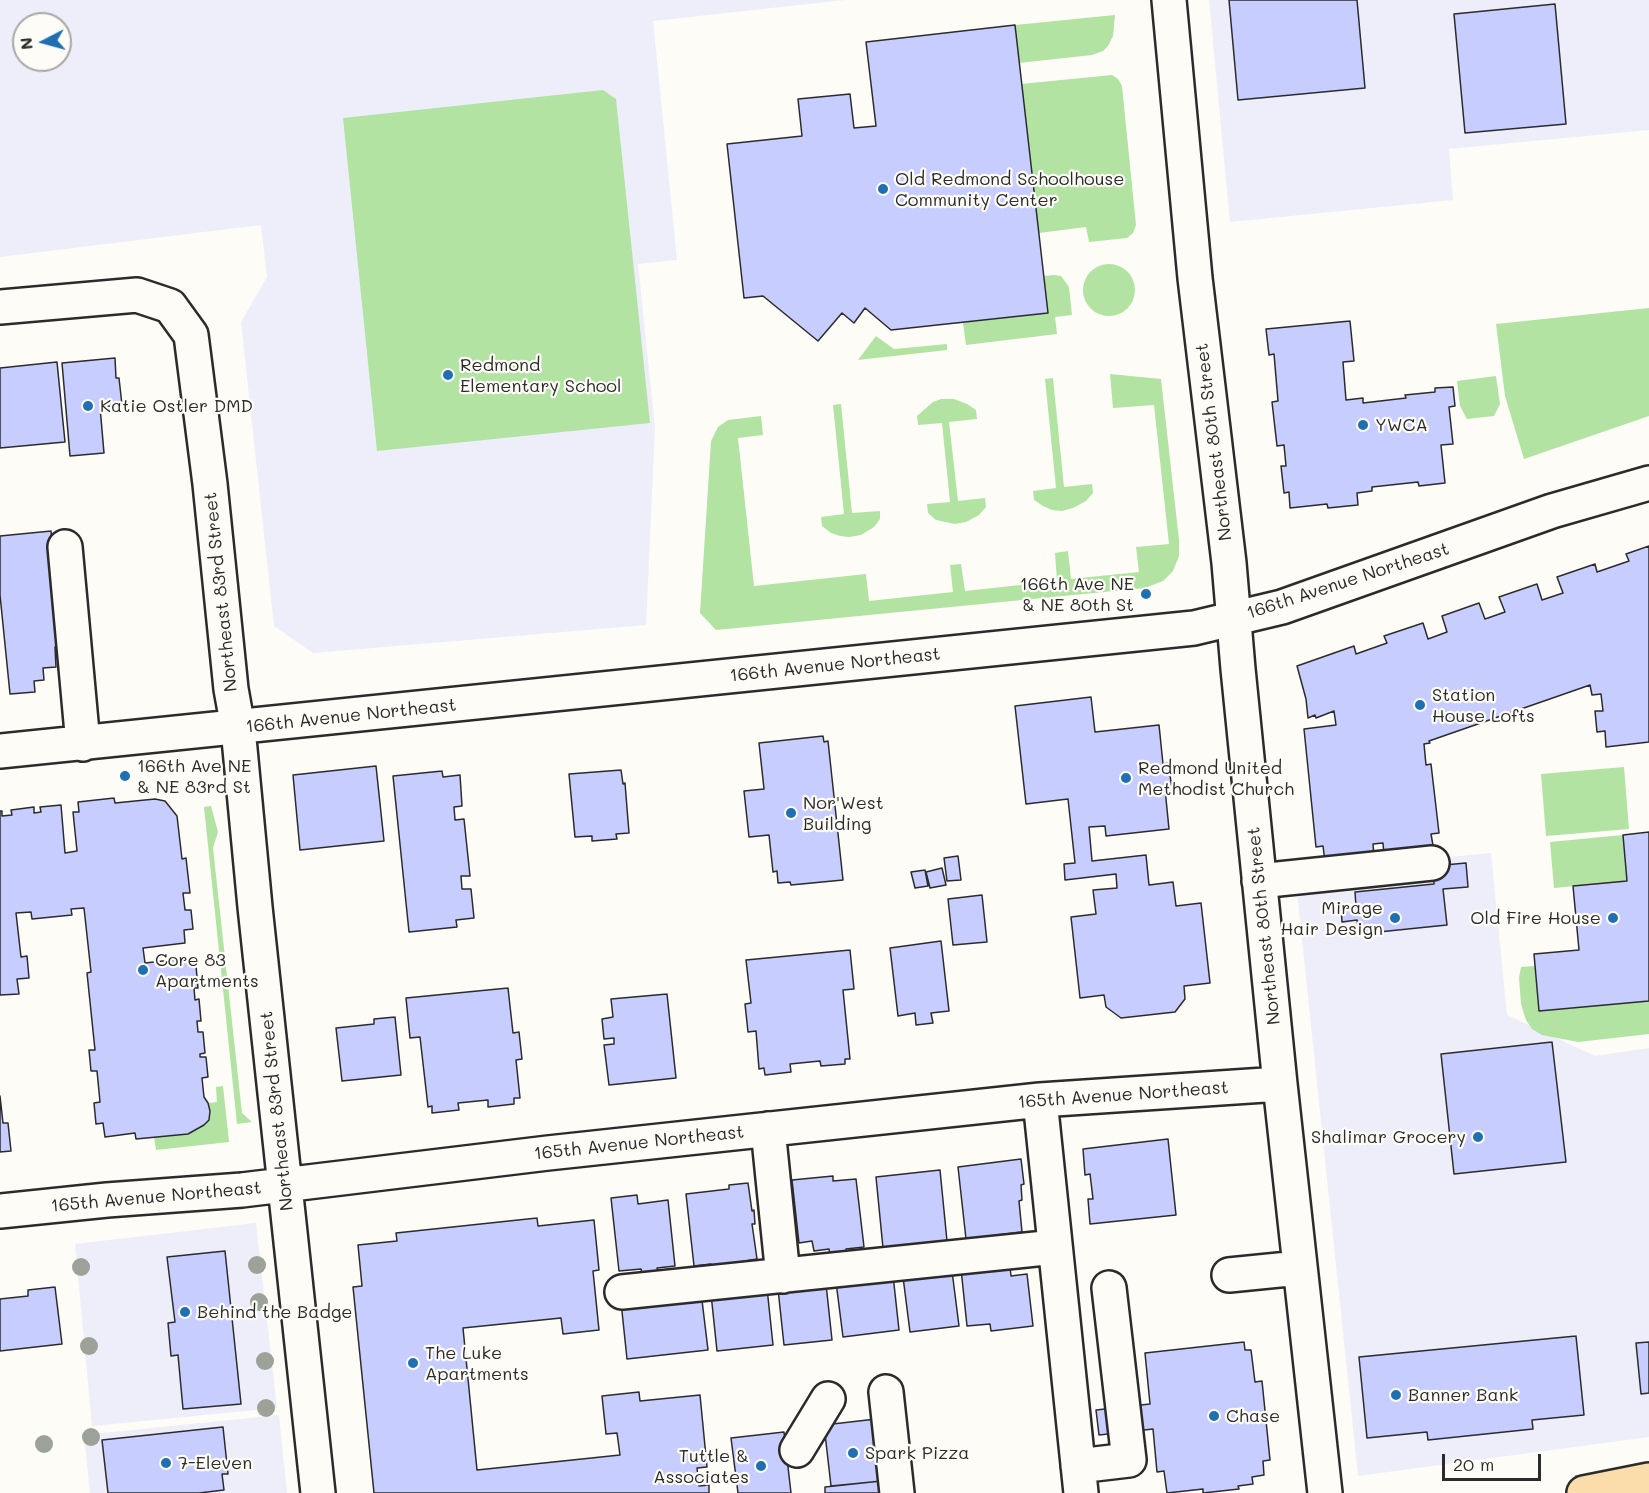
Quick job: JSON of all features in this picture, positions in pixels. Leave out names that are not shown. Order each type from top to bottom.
[{"type":"main road","points":[[1584,1493],[1649,1480]]},
{"type":"street","name":"Northeast 80th Street","points":[[1169,0],[1195,278],[1229,563],[1259,881],[1325,1493]]},
{"type":"street","name":"Northeast 83rd Street","points":[[0,307],[137,295],[170,306],[191,335],[210,484],[231,689],[238,728],[318,1493]]},
{"type":"street","name":"166th Avenue Northeast","points":[[0,752],[1182,630],[1282,607],[1552,511],[1649,483]]},
{"type":"street","points":[[65,547],[83,744]]},
{"type":"street","points":[[1259,881],[1432,863]]},
{"type":"street","name":"165th Avenue Northeast","points":[[0,1211],[285,1185],[548,1153],[1040,1100],[1280,1084]]},
{"type":"street","points":[[1040,1100],[1060,1293],[1059,1380],[1073,1466],[1129,1460],[1101,1289],[1060,1293]]},
{"type":"street","points":[[768,1129],[783,1275]]},
{"type":"street","points":[[622,1292],[1055,1247]]},
{"type":"street","points":[[1229,1275],[1299,1268]]},
{"type":"street","points":[[886,1392],[897,1493]]},
{"type":"street","points":[[797,1450],[828,1399]]},
{"type":"shaded area","name":"Redmond Elementary School","points":[[0,0],[845,0],[653,21],[677,260],[638,264],[655,428],[646,625],[313,653],[274,626],[241,322],[267,277],[261,225],[0,257]]},
{"type":"shaded area","points":[[1209,0],[1649,0],[1649,130],[1449,149],[1453,200],[1230,222]]},
{"type":"shaded area","points":[[1491,853],[1507,1015],[1595,1056],[1649,1048],[1649,1437],[1358,1476],[1295,872]]},
{"type":"shaded area","points":[[256,1223],[277,1408],[92,1426],[75,1244]]},
{"type":"shaded area","points":[[279,1415],[287,1493],[90,1493],[84,1435]]},
{"type":"green space","points":[[1115,15],[1113,36],[1103,51],[1092,55],[1019,63],[1015,25]]},
{"type":"green space","points":[[1112,75],[1122,86],[1136,225],[1133,233],[1127,238],[1089,242],[1086,227],[1039,233],[1021,84]]},
{"type":"green space","points":[[603,90],[616,99],[650,423],[377,451],[343,118]]},
{"type":"green space","points":[[1104,264],[1114,264],[1124,268],[1131,275],[1135,290],[1131,305],[1124,312],[1114,316],[1104,316],[1094,312],[1087,305],[1083,295],[1083,285],[1087,275],[1094,268]]},
{"type":"green space","points":[[1044,276],[1061,276],[1069,287],[1072,315],[1055,317],[1057,334],[966,345],[963,323],[943,325],[1048,313]]},
{"type":"green space","points":[[1649,308],[1649,416],[1524,459],[1505,396],[1496,324]]},
{"type":"green space","points":[[876,336],[894,349],[947,344],[947,350],[858,360]]},
{"type":"green space","points":[[1110,374],[1161,379],[1179,540],[1179,556],[1173,571],[1163,581],[1145,588],[716,630],[700,613],[711,441],[718,427],[728,420],[761,416],[763,435],[738,438],[754,586],[866,574],[869,601],[953,592],[950,565],[961,564],[965,591],[1057,581],[1055,553],[1068,551],[1071,579],[1139,572],[1136,547],[1169,544],[1154,405],[1113,408]]},
{"type":"green space","points":[[1496,376],[1500,404],[1494,416],[1467,419],[1460,406],[1457,381]]},
{"type":"green space","points":[[1053,378],[1064,487],[1092,484],[1093,493],[1086,501],[1062,511],[1052,510],[1034,500],[1033,491],[1056,488],[1045,379]]},
{"type":"green space","points":[[941,399],[954,399],[976,410],[977,419],[949,422],[958,501],[985,498],[986,507],[979,515],[966,522],[955,524],[936,520],[928,513],[927,504],[950,502],[942,423],[918,425],[917,416],[933,402]]},
{"type":"green space","points":[[841,404],[852,513],[880,511],[880,519],[874,527],[861,535],[849,537],[831,533],[822,526],[821,517],[844,514],[833,405]]},
{"type":"green space","points":[[1624,767],[1629,829],[1546,836],[1541,774]]},
{"type":"green space","points":[[211,806],[218,832],[213,848],[242,1113],[252,1122],[237,1124],[204,807]]},
{"type":"green space","points":[[1623,835],[1627,881],[1554,888],[1550,842]]},
{"type":"green space","points":[[1535,966],[1539,1011],[1649,1001],[1649,1034],[1578,1042],[1542,1035],[1532,1029],[1526,1020],[1521,1004],[1519,978],[1521,967]]},
{"type":"green space","points":[[223,1086],[229,1142],[156,1150],[154,1137],[188,1134],[204,1125],[209,1120],[208,1103],[217,1102],[216,1087]]},
{"type":"building","points":[[1229,0],[1357,0],[1365,88],[1238,100]]},
{"type":"building","points":[[1555,4],[1566,124],[1465,133],[1454,14]]},
{"type":"building","name":"Old Redmond Schoolhouse Community Center","points":[[1015,25],[1048,313],[891,330],[865,308],[854,323],[842,313],[818,341],[763,296],[744,298],[727,144],[802,136],[798,99],[850,94],[854,128],[876,126],[866,42]]},
{"type":"building","name":"YWCA","points":[[1350,321],[1354,361],[1343,362],[1346,400],[1363,398],[1363,403],[1406,398],[1405,395],[1435,392],[1435,388],[1453,387],[1455,406],[1449,407],[1453,444],[1441,445],[1445,483],[1419,486],[1418,482],[1372,487],[1372,491],[1357,493],[1358,505],[1328,508],[1327,504],[1290,508],[1289,492],[1284,493],[1281,466],[1286,466],[1284,445],[1277,446],[1272,402],[1278,401],[1274,354],[1269,355],[1266,329]]},
{"type":"building","name":"Katie Ostler DMD","points":[[115,358],[116,378],[119,378],[122,405],[100,407],[104,453],[70,456],[62,363]]},
{"type":"building","points":[[57,362],[65,442],[0,448],[0,368]]},
{"type":"building","points":[[51,531],[63,646],[55,647],[56,667],[43,668],[44,680],[34,681],[35,692],[10,694],[0,595],[0,536]]},
{"type":"building","name":"Station House Lofts","points":[[1649,546],[1649,742],[1606,747],[1605,731],[1597,732],[1595,711],[1603,711],[1601,694],[1592,695],[1590,685],[1429,741],[1430,743],[1424,744],[1426,765],[1431,764],[1439,833],[1431,834],[1434,851],[1384,856],[1383,843],[1373,844],[1374,857],[1325,862],[1323,846],[1316,847],[1304,729],[1336,725],[1334,711],[1316,718],[1315,715],[1308,718],[1306,699],[1297,666],[1354,646],[1356,654],[1387,643],[1384,636],[1423,623],[1428,639],[1447,632],[1442,616],[1479,603],[1485,619],[1505,612],[1499,597],[1537,584],[1542,600],[1563,593],[1557,577],[1595,564],[1597,572],[1629,561],[1626,554]]},
{"type":"building","points":[[1091,697],[1095,732],[1159,725],[1163,764],[1168,763],[1172,788],[1165,789],[1169,829],[1106,836],[1105,826],[1089,827],[1092,861],[1146,855],[1149,885],[1173,882],[1176,906],[1201,903],[1210,983],[1184,986],[1185,999],[1175,1012],[1121,1018],[1106,1007],[1104,995],[1080,998],[1071,917],[1096,914],[1093,890],[1117,888],[1116,874],[1065,880],[1064,864],[1075,863],[1068,799],[1026,804],[1015,706]]},
{"type":"building","name":"Nor'West Building","points":[[823,736],[824,742],[828,741],[843,880],[791,885],[790,882],[778,883],[777,871],[773,872],[769,835],[749,837],[744,791],[764,789],[759,743]]},
{"type":"building","points":[[376,766],[384,841],[300,850],[293,775]]},
{"type":"building","points":[[621,770],[623,784],[625,783],[629,833],[616,834],[617,839],[592,841],[592,836],[575,837],[569,774]]},
{"type":"building","points":[[442,771],[443,777],[460,775],[462,806],[454,807],[455,820],[464,819],[470,876],[461,876],[462,889],[471,889],[474,918],[456,920],[457,927],[409,932],[393,776]]},
{"type":"building","name":"Core 83 Apartments","points":[[114,798],[115,803],[155,799],[165,801],[177,816],[182,859],[186,858],[190,893],[183,893],[185,910],[191,910],[193,929],[184,930],[185,943],[143,948],[145,963],[190,958],[191,967],[196,966],[198,988],[194,988],[195,1000],[199,999],[201,1021],[197,1021],[198,1032],[203,1032],[205,1053],[200,1054],[200,1057],[206,1057],[208,1077],[202,1078],[204,1097],[210,1111],[209,1120],[188,1134],[136,1139],[135,1133],[105,1137],[103,1123],[96,1124],[94,1103],[100,1102],[97,1071],[91,1071],[89,1050],[95,1050],[87,973],[91,972],[84,908],[71,909],[72,915],[32,919],[31,912],[16,913],[21,957],[27,956],[29,978],[17,979],[19,994],[0,995],[0,811],[2,811],[2,816],[12,815],[11,810],[34,807],[34,813],[41,812],[40,807],[61,805],[65,853],[77,851],[73,812],[79,812],[78,802]]},
{"type":"building","name":"Old Fire House","points":[[1649,832],[1649,1001],[1539,1011],[1534,954],[1579,950],[1573,886],[1627,881],[1623,835]]},
{"type":"building","points":[[958,856],[961,880],[947,881],[944,858]]},
{"type":"building","points":[[1466,863],[1468,887],[1443,889],[1447,925],[1359,934],[1357,920],[1342,922],[1341,907],[1356,906],[1355,892],[1434,884],[1433,866]]},
{"type":"building","points":[[942,868],[946,885],[930,888],[926,872]]},
{"type":"building","points":[[925,870],[928,886],[915,888],[911,872]]},
{"type":"building","points":[[982,895],[987,942],[953,945],[948,899]]},
{"type":"building","points":[[941,941],[949,1011],[931,1013],[933,1023],[916,1025],[915,1013],[898,1016],[890,948]]},
{"type":"building","points":[[850,950],[854,989],[843,990],[850,1059],[845,1059],[845,1064],[821,1066],[820,1061],[790,1064],[791,1072],[765,1075],[764,1068],[759,1069],[756,1031],[748,1032],[745,1004],[751,1003],[746,960]]},
{"type":"building","points":[[508,988],[513,1033],[519,1032],[522,1059],[516,1060],[520,1098],[514,1098],[514,1104],[488,1107],[488,1100],[458,1103],[459,1110],[432,1113],[432,1106],[428,1107],[420,1037],[410,1038],[406,998]]},
{"type":"building","points":[[667,994],[676,1078],[609,1085],[604,1045],[614,1044],[614,1038],[604,1039],[602,1019],[613,1017],[611,999]]},
{"type":"building","points":[[395,1017],[401,1075],[342,1081],[336,1028],[374,1024],[374,1019]]},
{"type":"building","points":[[1552,1042],[1566,1162],[1454,1174],[1441,1054]]},
{"type":"building","points":[[0,1096],[3,1123],[8,1123],[11,1151],[0,1152]]},
{"type":"building","points":[[1168,1139],[1176,1215],[1090,1224],[1088,1199],[1093,1199],[1090,1174],[1085,1175],[1083,1149]]},
{"type":"building","points":[[1021,1159],[1024,1184],[1021,1185],[1022,1200],[1019,1201],[1022,1232],[998,1235],[999,1240],[985,1241],[984,1237],[966,1239],[958,1167]]},
{"type":"building","points":[[940,1170],[947,1241],[929,1243],[929,1247],[883,1248],[876,1177]]},
{"type":"building","points":[[833,1176],[833,1181],[856,1179],[864,1247],[846,1249],[846,1253],[830,1255],[829,1249],[814,1251],[812,1241],[799,1243],[792,1180]]},
{"type":"building","points":[[748,1183],[752,1211],[754,1210],[755,1224],[752,1224],[757,1259],[711,1267],[711,1264],[694,1266],[686,1194],[729,1189],[729,1185]]},
{"type":"building","points":[[637,1195],[638,1204],[668,1200],[675,1266],[642,1273],[641,1269],[619,1271],[611,1198]]},
{"type":"building","name":"The Luke Apartments","points":[[537,1218],[538,1226],[594,1220],[599,1270],[593,1271],[599,1330],[563,1334],[561,1318],[463,1328],[477,1470],[620,1455],[617,1433],[606,1434],[602,1396],[639,1392],[640,1401],[700,1395],[707,1467],[697,1468],[699,1486],[709,1485],[709,1493],[374,1493],[353,1287],[362,1286],[358,1245],[397,1241],[396,1233]]},
{"type":"building","points":[[225,1251],[241,1404],[183,1409],[178,1355],[171,1356],[168,1323],[175,1322],[167,1257]]},
{"type":"building","points":[[1010,1267],[1011,1276],[1027,1274],[1033,1326],[991,1331],[990,1324],[967,1326],[961,1269]]},
{"type":"building","points":[[952,1271],[959,1326],[910,1332],[903,1277]]},
{"type":"building","points":[[893,1275],[899,1330],[843,1337],[836,1282]]},
{"type":"building","points":[[826,1284],[832,1340],[784,1345],[778,1289]]},
{"type":"building","points":[[55,1287],[62,1344],[0,1351],[0,1299],[28,1296],[28,1290]]},
{"type":"building","points":[[767,1288],[773,1345],[717,1351],[711,1294]]},
{"type":"building","points":[[701,1292],[708,1350],[627,1359],[621,1302]]},
{"type":"building","points":[[1576,1336],[1584,1415],[1532,1420],[1533,1429],[1428,1440],[1427,1432],[1367,1438],[1359,1357]]},
{"type":"building","points":[[1244,1342],[1245,1350],[1251,1350],[1255,1382],[1262,1381],[1270,1460],[1263,1461],[1264,1475],[1252,1477],[1253,1484],[1238,1486],[1239,1489],[1203,1493],[1203,1489],[1167,1493],[1164,1471],[1157,1472],[1153,1429],[1099,1435],[1096,1410],[1150,1404],[1145,1353]]},
{"type":"building","points":[[1649,1342],[1649,1393],[1641,1394],[1636,1343]]},
{"type":"building","name":"Spark Pizza","points":[[876,1419],[882,1481],[831,1486],[824,1425]]},
{"type":"building","points":[[223,1427],[228,1474],[222,1474],[224,1490],[199,1493],[108,1493],[102,1440]]},
{"type":"building","name":"Tuttle & Associates","points":[[784,1432],[791,1493],[738,1493],[731,1438]]},
{"type":"building","points":[[881,1481],[882,1493],[825,1493],[825,1487]]},
{"type":"place","name":"Old Redmond Schoolhouse Community Center","points":[[883,189]]},
{"type":"place","name":"Redmond Elementary School","points":[[448,375]]},
{"type":"place","name":"Katie Ostler DMD","points":[[88,406]]},
{"type":"place","name":"YWCA","points":[[1363,425]]},
{"type":"place","name":"166th Ave NE & NE 80th St","points":[[1146,594]]},
{"type":"place","name":"Station House Lofts","points":[[1420,705]]},
{"type":"place","name":"166th Ave NE & NE 83rd St","points":[[125,776]]},
{"type":"place","name":"Redmond United Methodist Church","points":[[1126,778]]},
{"type":"place","name":"Nor'West Building","points":[[791,813]]},
{"type":"place","name":"Mirage Hair Design","points":[[1395,918]]},
{"type":"place","name":"Old Fire House","points":[[1613,918]]},
{"type":"place","name":"Core 83 Apartments","points":[[143,970]]},
{"type":"place","name":"Shalimar Grocery","points":[[1478,1137]]},
{"type":"place","name":"Behind the Badge","points":[[185,1312]]},
{"type":"place","name":"The Luke Apartments","points":[[413,1363]]},
{"type":"place","name":"Banner Bank","points":[[1396,1395]]},
{"type":"place","name":"Chase","points":[[1214,1416]]},
{"type":"place","name":"Spark Pizza","points":[[853,1453]]},
{"type":"place","name":"7-Eleven","points":[[166,1463]]},
{"type":"place","name":"Tuttle & Associates","points":[[761,1466]]}]
